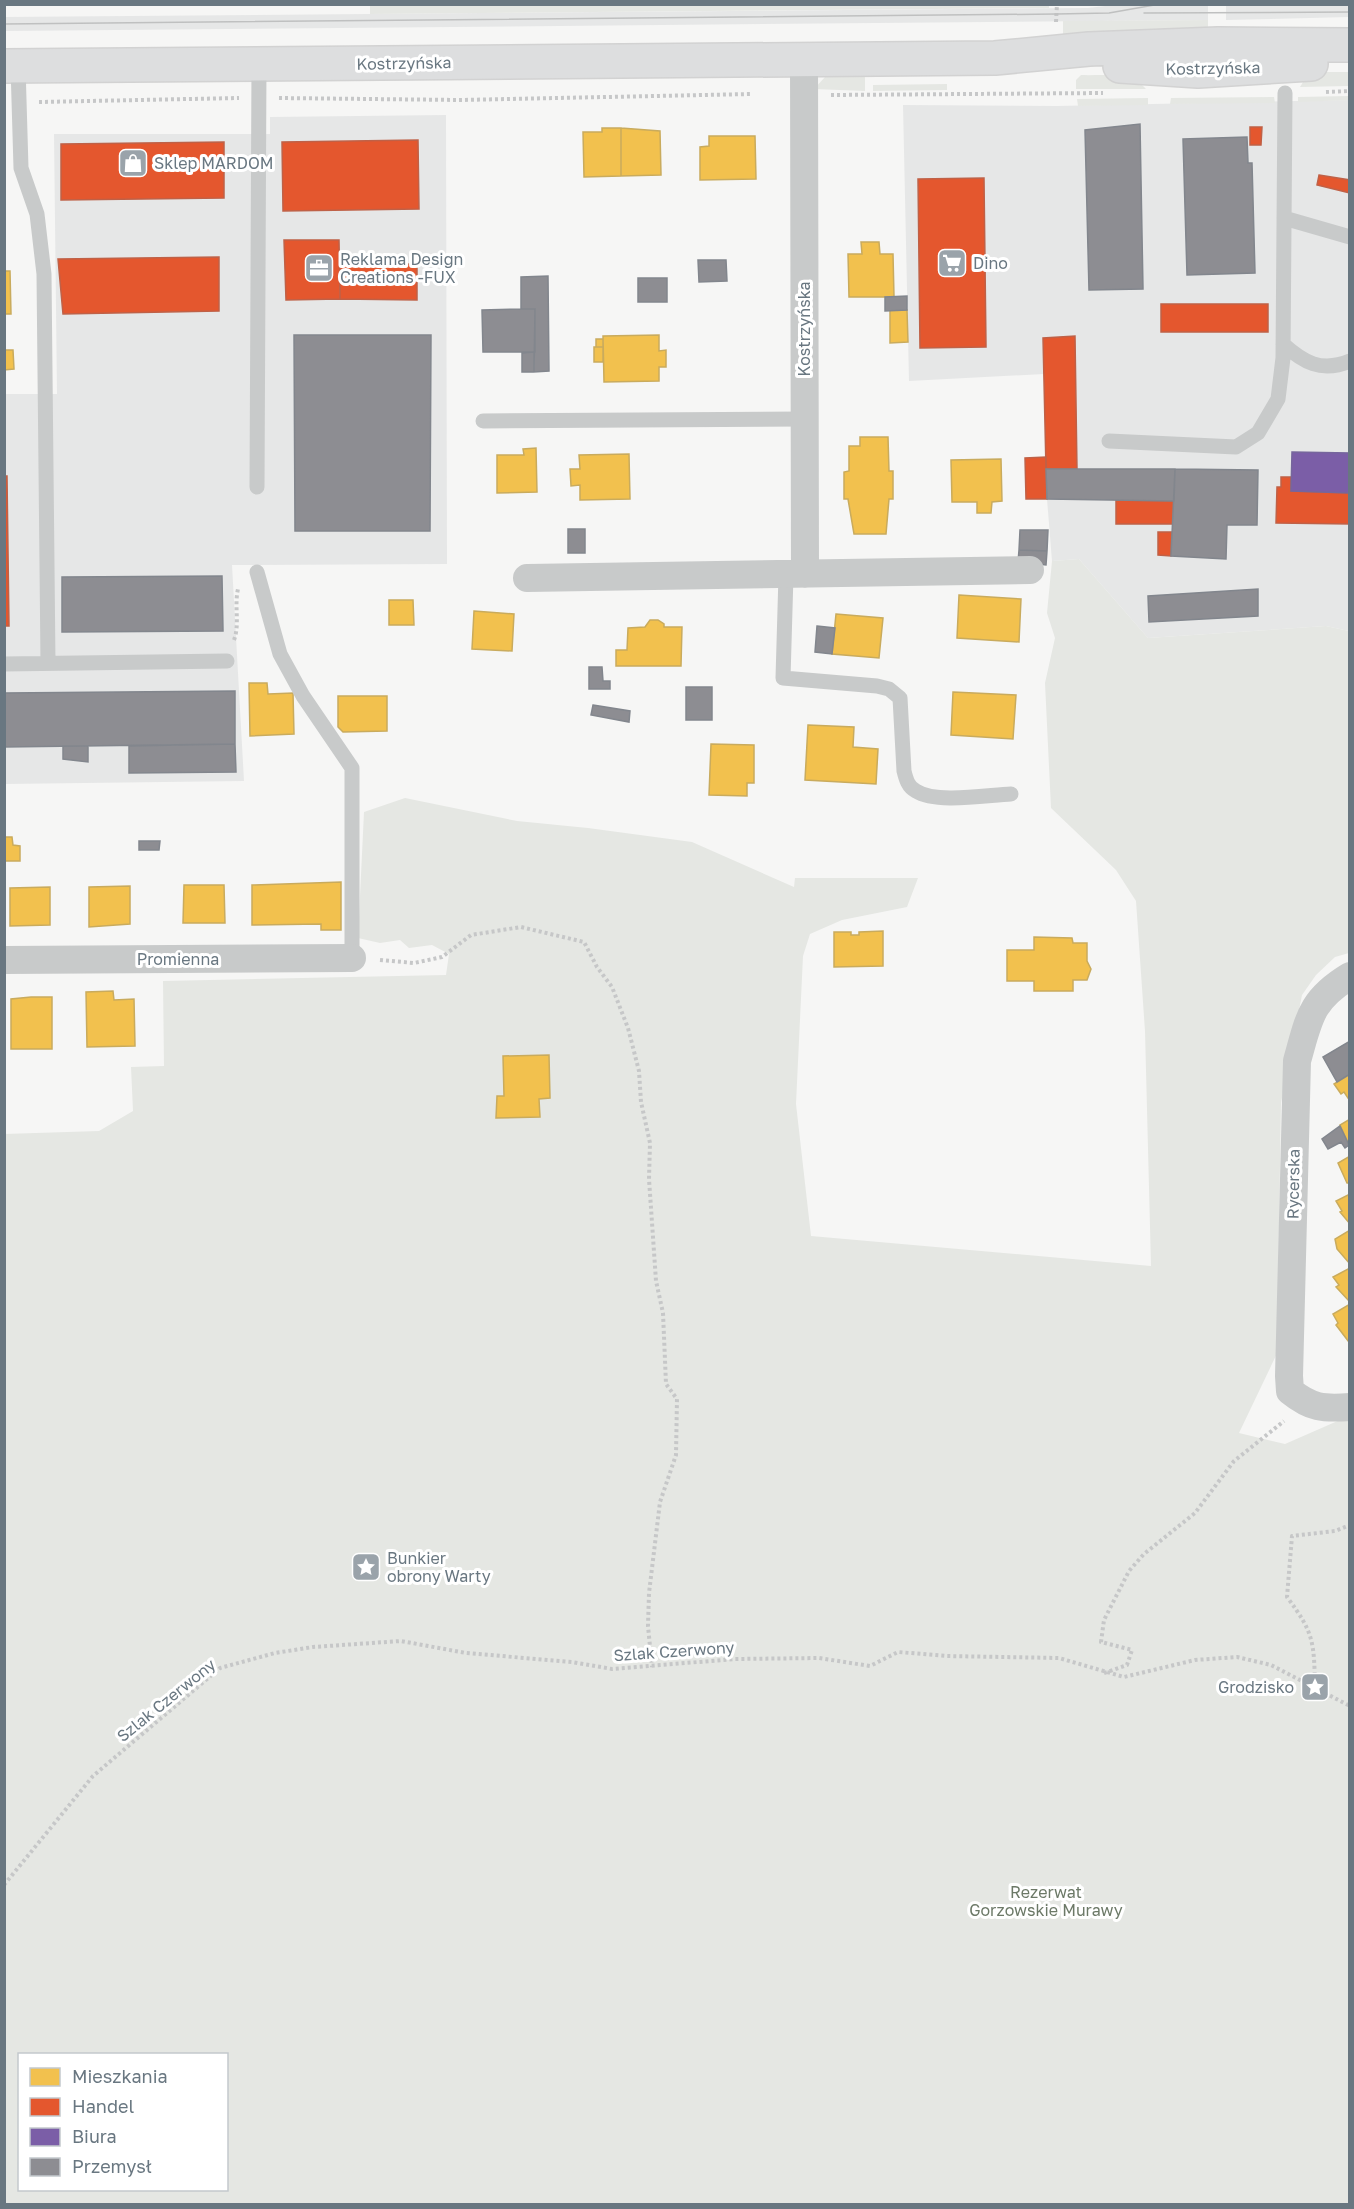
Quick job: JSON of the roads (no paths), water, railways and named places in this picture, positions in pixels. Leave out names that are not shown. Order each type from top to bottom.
[{"type":"main road","name":"Kostrzyńska","points":[[1005,57],[1089,49],[1227,44],[1350,45]]},
{"type":"main road","name":"Kostrzyńska","points":[[11,66],[1005,57],[1198,71],[1238,70],[1350,59]]},
{"type":"street","name":"Kostrzyńska","points":[[795,574],[804,419],[804,59]]},
{"type":"street","points":[[527,578],[1030,570]]},
{"type":"street","name":"Promienna","points":[[4,960],[351,958]]},
{"type":"street","name":"Rycerska","points":[[1350,976],[1331,988],[1311,1012],[1297,1061],[1289,1376],[1290,1390],[1306,1404],[1327,1409],[1350,1407]]},
{"type":"lane","points":[[256,487],[259,64]]},
{"type":"lane","points":[[11,66],[19,102],[21,168],[37,214],[44,274],[48,663]]},
{"type":"lane","points":[[1109,441],[1236,447],[1258,433],[1278,399],[1283,344],[1286,93]]},
{"type":"lane","points":[[1284,218],[1350,237]]},
{"type":"lane","points":[[1283,344],[1303,362],[1324,366],[1350,361]]},
{"type":"lane","points":[[483,421],[804,419]]},
{"type":"lane","points":[[258,572],[280,654],[303,696],[352,768],[351,958]]},
{"type":"lane","name":"Kostrzyńska","points":[[795,574],[783,678],[877,686],[889,689],[900,698],[904,771],[907,783],[914,790],[934,796],[1011,794]]},
{"type":"lane","points":[[4,664],[227,661]]},
{"type":"tram line","points":[[4,24],[1056,14],[1109,13],[1160,4]]},
{"type":"tram line","points":[[1144,13],[1350,12]]},
{"type":"place","name":"Sklep MARDOM","points":[[133,163]]},
{"type":"place","name":"Dino","points":[[952,263]]},
{"type":"place","name":"Reklama Design Creations -FUX","points":[[319,268]]},
{"type":"place","name":"Bunkier obrony Warty","points":[[366,1567]]},
{"type":"place","name":"Grodzisko","points":[[1315,1687]]},
{"type":"park label","name":"Rezerwat Gorzowskie Murawy","points":[[1046,1901]]}]
